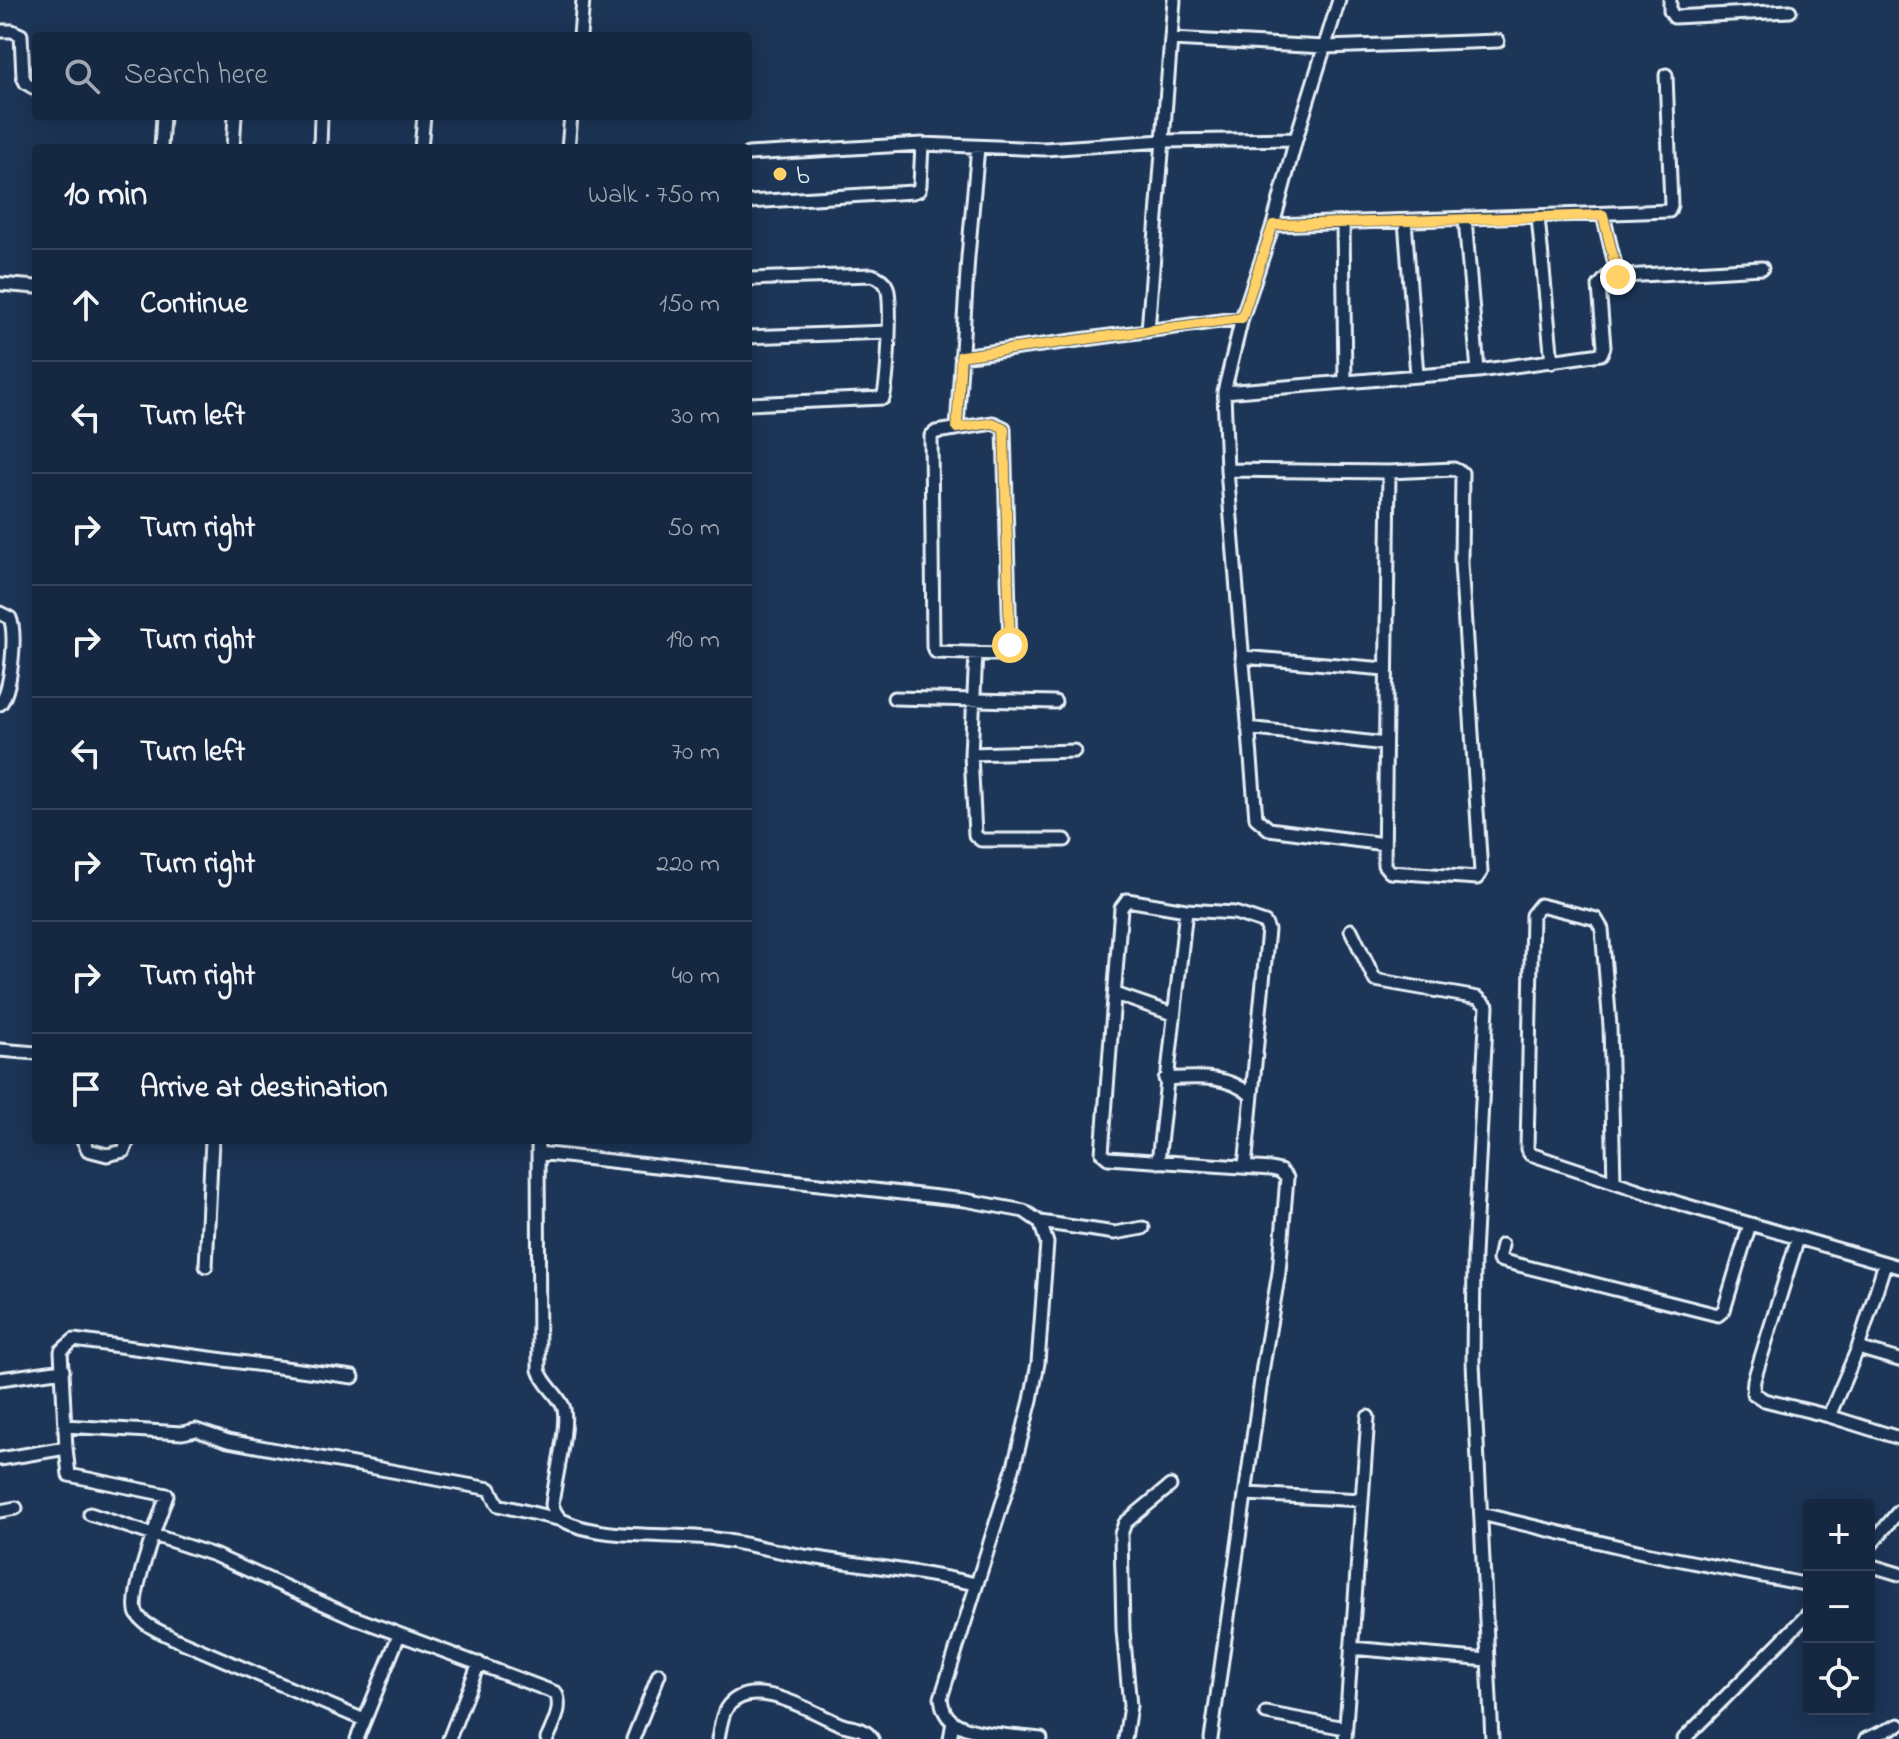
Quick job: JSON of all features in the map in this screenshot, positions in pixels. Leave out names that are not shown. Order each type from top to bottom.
[{"type":"street","points":[[580,32],[583,0]]},
{"type":"street","points":[[1148,331],[1174,0]]},
{"type":"street","points":[[1339,0],[1273,225],[1242,318],[1224,392],[1227,470],[1256,818],[1269,829],[1384,844]]},
{"type":"street","points":[[1670,0],[1670,11],[1674,17],[1790,11]]},
{"type":"street","points":[[0,31],[21,35],[23,77],[32,87]]},
{"type":"street","points":[[1171,39],[1325,47],[1498,41]]},
{"type":"street","points":[[1273,225],[1669,211],[1666,75]]},
{"type":"street","points":[[161,144],[163,120]]},
{"type":"street","points":[[233,144],[235,120]]},
{"type":"street","points":[[320,144],[321,120]]},
{"type":"street","points":[[421,144],[424,120]]},
{"type":"street","points":[[568,144],[571,120]]},
{"type":"street","points":[[752,154],[922,144],[1044,149],[1163,141],[1296,139]]},
{"type":"street","points":[[752,202],[913,192],[920,185],[922,144]]},
{"type":"street","points":[[957,428],[978,147]]},
{"type":"street","points":[[1603,215],[1618,277]]},
{"type":"street","points":[[1538,217],[1552,362]]},
{"type":"street","points":[[1465,219],[1478,371]]},
{"type":"street","points":[[1405,221],[1417,375]]},
{"type":"street","points":[[1343,223],[1345,381]]},
{"type":"street","points":[[1224,392],[1478,371],[1601,354],[1604,347],[1599,286],[1607,277],[1762,268]]},
{"type":"street","points":[[752,279],[872,275],[882,278],[888,288],[883,398],[752,404]]},
{"type":"street","points":[[0,284],[32,287]]},
{"type":"street","points":[[961,356],[1242,318]]},
{"type":"street","points":[[752,337],[888,332]]},
{"type":"street","points":[[993,423],[1004,428],[1010,645],[1003,654],[943,653],[936,652],[933,647],[931,436],[957,428],[993,423]]},
{"type":"street","points":[[1227,470],[1389,472],[1454,469],[1462,473],[1461,563],[1481,872],[1477,878],[1390,872],[1384,865],[1389,472]]},
{"type":"street","points":[[0,613],[10,618],[13,631],[7,694],[0,704]]},
{"type":"street","points":[[976,653],[971,754],[977,838],[1065,840]]},
{"type":"street","points":[[1242,657],[1385,669]]},
{"type":"street","points":[[894,698],[1055,702]]},
{"type":"street","points":[[1248,728],[1385,744]]},
{"type":"street","points":[[971,754],[1074,751]]},
{"type":"street","points":[[1211,1739],[1279,1272],[1287,1178],[1280,1171],[1271,1169],[1108,1158],[1102,1153],[1121,908],[1127,900],[1186,910],[1235,913],[1265,923],[1268,930],[1245,1167]]},
{"type":"street","points":[[1614,1182],[1610,1026],[1602,929],[1589,917],[1540,905],[1532,915],[1527,1149],[1533,1157],[1750,1224],[1899,1267]]},
{"type":"street","points":[[1158,1162],[1186,910]]},
{"type":"street","points":[[1351,930],[1375,980],[1478,998],[1487,1006],[1474,1317],[1475,1426],[1492,1739]]},
{"type":"street","points":[[1115,994],[1173,1014]]},
{"type":"street","points":[[0,1050],[32,1053]]},
{"type":"street","points":[[1165,1079],[1192,1077],[1225,1080],[1241,1086],[1251,1095]]},
{"type":"street","points":[[85,1144],[88,1150],[107,1155],[124,1151],[127,1144]]},
{"type":"street","points":[[206,1266],[212,1144]]},
{"type":"street","points":[[538,1144],[539,1370],[544,1384],[564,1408],[565,1425],[552,1505],[562,1520]]},
{"type":"street","points":[[538,1153],[965,1200],[1024,1211],[1040,1222],[1115,1233],[1143,1228]]},
{"type":"street","points":[[1040,1222],[1047,1243],[1036,1375],[1014,1466],[941,1698],[942,1708],[953,1722],[965,1728],[1041,1739]]},
{"type":"street","points":[[1502,1245],[1499,1260],[1718,1315],[1724,1310],[1750,1224]]},
{"type":"street","points":[[1798,1238],[1753,1389],[1756,1396],[1899,1438]]},
{"type":"street","points":[[1829,1416],[1858,1348],[1885,1263]]},
{"type":"street","points":[[353,1377],[74,1340],[61,1351],[69,1475],[167,1495],[135,1595],[137,1613],[148,1624],[364,1720]]},
{"type":"street","points":[[1858,1348],[1899,1360]]},
{"type":"street","points":[[0,1379],[63,1370]]},
{"type":"street","points":[[1266,1713],[1345,1734],[1368,1417]]},
{"type":"street","points":[[65,1426],[182,1433],[196,1430],[228,1441],[490,1489],[498,1505],[625,1534],[726,1540],[806,1557],[942,1576],[975,1584]]},
{"type":"street","points":[[0,1459],[66,1448]]},
{"type":"street","points":[[1125,1739],[1130,1706],[1123,1630],[1121,1534],[1125,1523],[1170,1486]]},
{"type":"street","points":[[1246,1494],[1362,1500]]},
{"type":"street","points":[[0,1511],[16,1508]]},
{"type":"street","points":[[1875,1540],[1899,1511]]},
{"type":"street","points":[[90,1514],[214,1555],[353,1617],[556,1693],[559,1700],[557,1715],[547,1739]]},
{"type":"street","points":[[1481,1514],[1646,1553],[1803,1584]]},
{"type":"street","points":[[1875,1567],[1899,1574]]},
{"type":"street","points":[[1684,1739],[1803,1619]]},
{"type":"street","points":[[357,1739],[399,1635]]},
{"type":"street","points":[[1351,1648],[1488,1660]]},
{"type":"street","points":[[449,1739],[479,1663]]},
{"type":"street","points":[[633,1739],[659,1674]]},
{"type":"street","points":[[718,1739],[726,1710],[733,1702],[758,1695],[798,1703],[840,1724],[863,1730],[872,1739]]},
{"type":"street","points":[[950,1739],[953,1722]]},
{"type":"street","points":[[1866,1739],[1899,1725]]},
{"type":"place","name":"b","points":[[780,174]]},
{"type":"route","points":[[1010,645],[1004,428],[993,423],[957,428],[961,356],[1242,318],[1273,225],[1603,215],[1618,277]]}]
